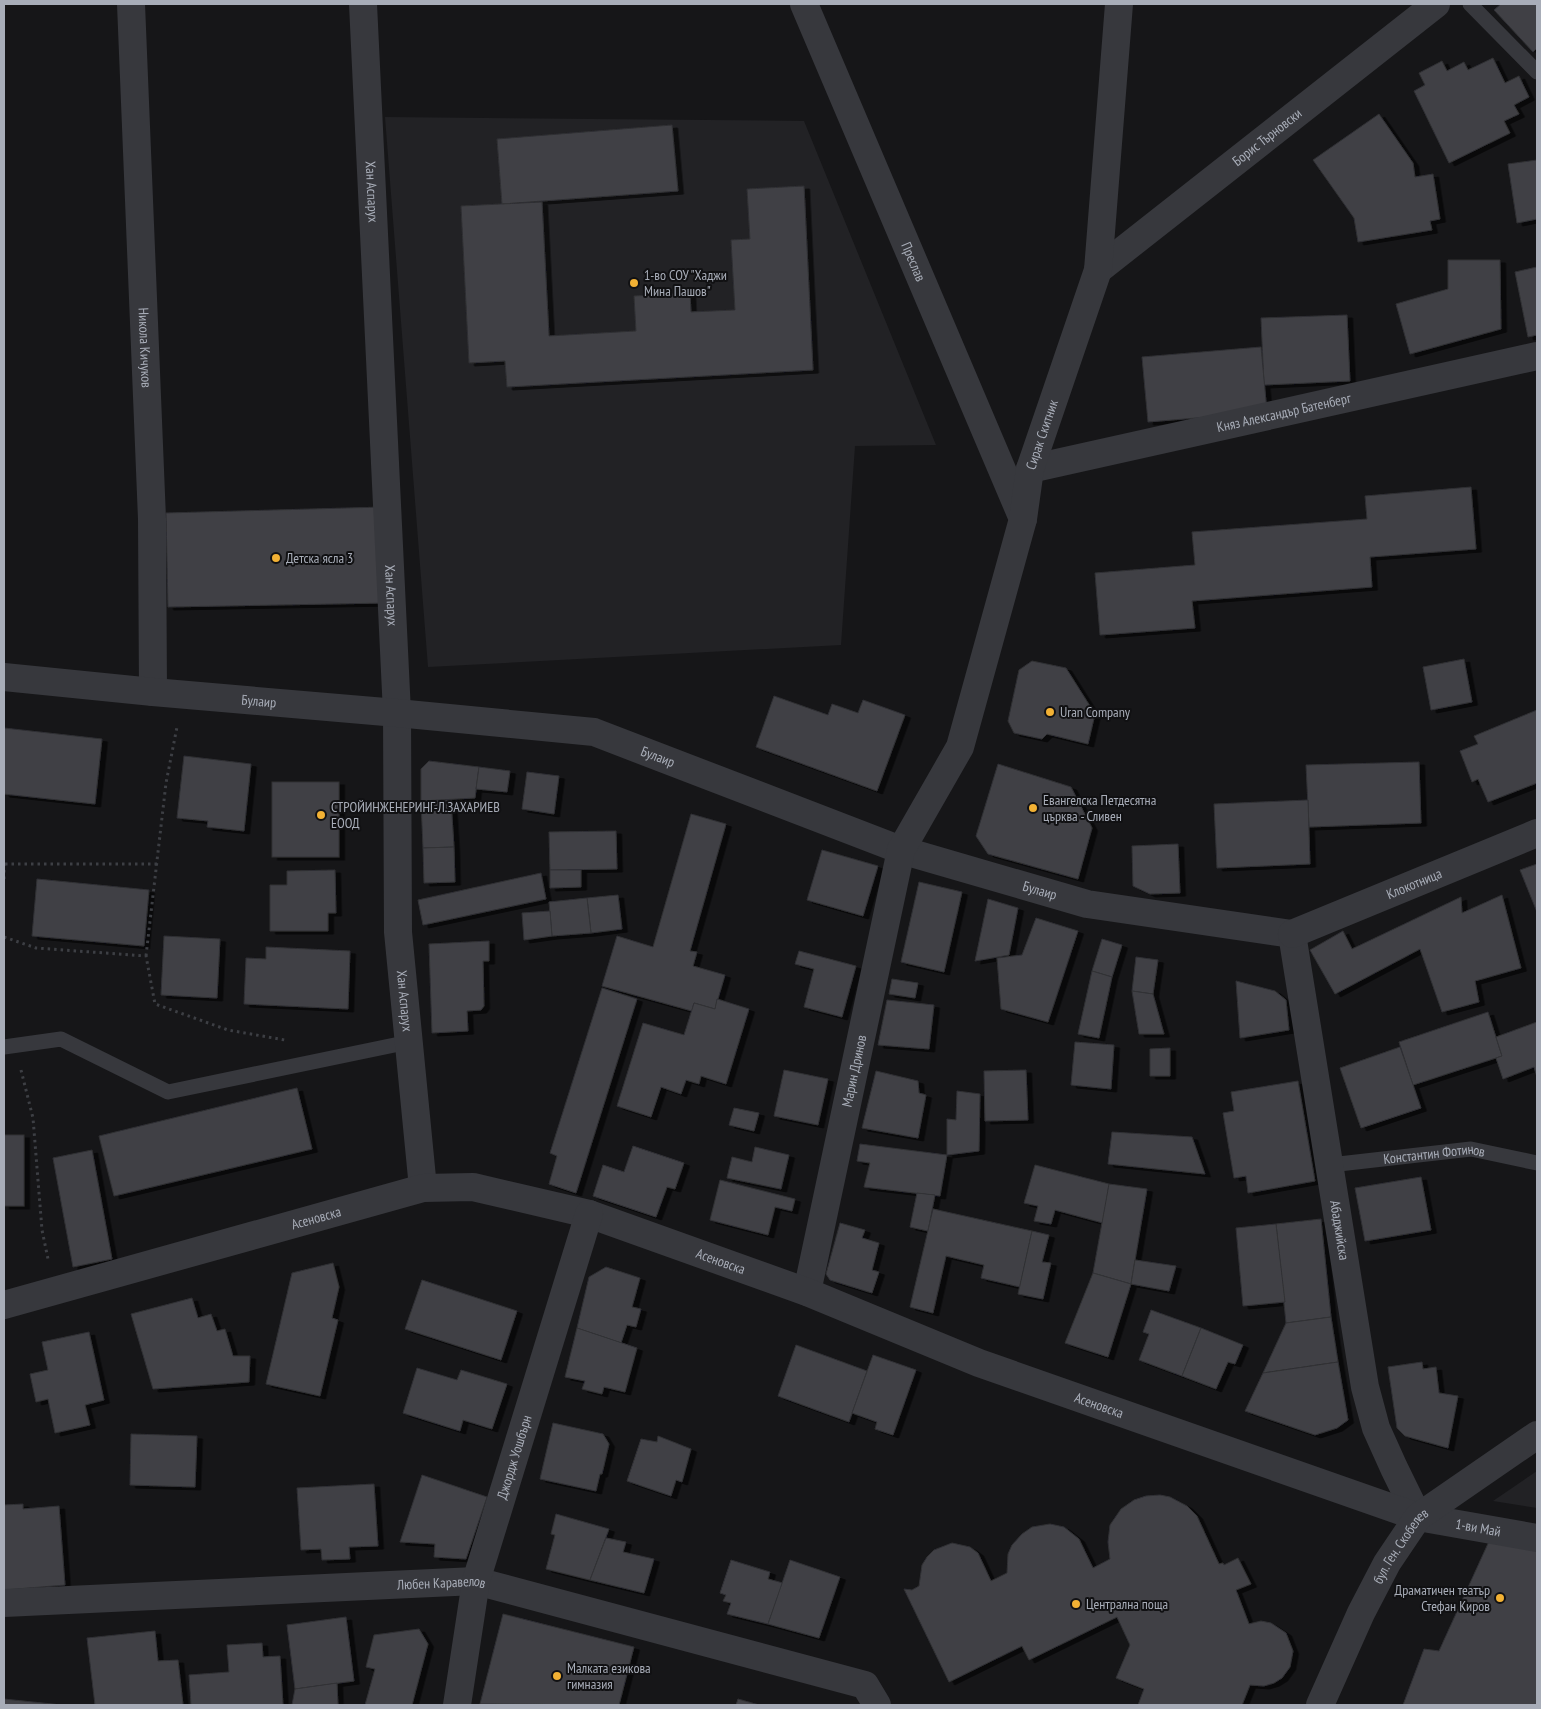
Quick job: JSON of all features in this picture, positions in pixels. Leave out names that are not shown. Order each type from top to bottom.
[{"type":"street","name":"Никола Кичуков","points":[[131,4],[152,519],[153,692]]},
{"type":"street","name":"Хан Аспарух","points":[[363,4],[397,713],[398,932],[423,1188]]},
{"type":"street","name":"Преслав","points":[[804,4],[1023,520]]},
{"type":"street","name":"Сирак Скитник","points":[[900,850],[960,747],[1023,520],[1030,469],[1098,270],[1119,4]]},
{"type":"street","name":"Борис Търновски","points":[[1098,270],[1436,4]]},
{"type":"street","name":"Княз Александър Батенберг","points":[[1030,469],[1537,356]]},
{"type":"street","name":"Булаир","points":[[4,677],[594,732],[900,850],[1087,904],[1292,934]]},
{"type":"street","name":"Клокотница","points":[[1292,934],[1537,833]]},
{"type":"street","name":"Марин Дринов","points":[[808,1292],[900,850]]},
{"type":"street","name":"Абаджийска","points":[[1292,934],[1365,1387],[1376,1428],[1418,1517]]},
{"type":"street","name":"Асеновска","points":[[4,1305],[423,1188],[473,1187],[589,1214],[808,1292],[979,1363],[1418,1517]]},
{"type":"street","name":"Джордж Уошбърн","points":[[457,1705],[476,1581],[589,1214]]},
{"type":"street","name":"бул. Ген. Скобелев","points":[[1320,1705],[1361,1613],[1387,1562],[1418,1517],[1537,1435]]},
{"type":"street","name":"1-ви Май","points":[[1418,1517],[1537,1538]]},
{"type":"street","name":"Любен Каравелов","points":[[4,1603],[476,1581],[871,1695]]},
{"type":"lane","points":[[1470,4],[1537,72]]},
{"type":"lane","points":[[10,1046],[62,1039],[168,1092],[409,1042]]},
{"type":"lane","name":"Константин Фотинов","points":[[1330,1164],[1471,1149],[1537,1163]]},
{"type":"path","points":[[184,694],[166,783],[146,956],[155,1004],[228,1030],[286,1040]]},
{"type":"path","points":[[4,879],[5,864],[157,864]]},
{"type":"path","points":[[4,937],[36,948],[146,956]]},
{"type":"path","points":[[10,1046],[33,1118],[42,1230],[53,1291]]},
{"type":"shaded area","name":"1-во СОУ \"Хаджи Мина Пашов\"","points":[[385,117],[804,121],[936,445],[855,446],[841,645],[428,667]]},
{"type":"shaded area","points":[[1537,1471],[1537,1508],[1493,1501]]},
{"type":"building","points":[[1501,4],[1537,4],[1537,48],[1533,52],[1494,10]]},
{"type":"building","points":[[1493,58],[1505,83],[1519,76],[1529,97],[1514,105],[1519,114],[1504,121],[1510,133],[1449,163],[1414,91],[1425,85],[1419,73],[1442,61],[1447,71],[1464,62],[1468,70]]},
{"type":"building","points":[[1379,114],[1413,163],[1415,177],[1433,174],[1440,219],[1430,221],[1432,230],[1358,242],[1354,218],[1313,160]]},
{"type":"building","points":[[672,125],[678,191],[502,204],[497,139]]},
{"type":"building","points":[[1537,160],[1537,219],[1517,223],[1508,164]]},
{"type":"building","points":[[804,186],[813,370],[507,387],[505,361],[469,363],[461,206],[542,202],[549,336],[636,331],[634,296],[690,293],[691,312],[735,310],[731,240],[750,239],[747,189]]},
{"type":"building","points":[[1448,260],[1500,260],[1501,329],[1410,354],[1396,304],[1448,289]]},
{"type":"building","points":[[1537,267],[1537,335],[1528,337],[1515,272]]},
{"type":"building","points":[[1347,315],[1350,381],[1264,385],[1261,318]]},
{"type":"building","points":[[1261,347],[1267,412],[1148,422],[1142,357]]},
{"type":"building","points":[[1471,487],[1476,549],[1370,557],[1372,587],[1192,601],[1195,628],[1100,635],[1095,573],[1195,565],[1192,532],[1367,519],[1365,496]]},
{"type":"building","name":"Детска ясла 3","points":[[383,507],[386,603],[168,607],[166,513]]},
{"type":"building","points":[[1464,659],[1472,702],[1431,710],[1423,667]]},
{"type":"building","points":[[1032,661],[1066,668],[1095,714],[1088,744],[1047,734],[1042,739],[1014,733],[1008,721],[1019,670]]},
{"type":"building","points":[[774,696],[828,715],[832,704],[858,713],[863,700],[905,715],[877,791],[756,747]]},
{"type":"building","points":[[1537,710],[1537,783],[1488,802],[1478,779],[1472,782],[1460,751],[1478,744],[1474,736]]},
{"type":"building","points":[[4,728],[102,739],[95,804],[4,794]]},
{"type":"building","points":[[184,756],[251,764],[244,831],[207,827],[208,821],[177,818]]},
{"type":"building","points":[[429,761],[479,767],[475,798],[421,801],[421,769]]},
{"type":"building","points":[[1419,762],[1421,823],[1309,827],[1306,765]]},
{"type":"building","name":"Евангелска Петдесятна църква - Сливен","points":[[998,764],[1071,787],[1092,828],[1078,879],[988,854],[976,836]]},
{"type":"building","points":[[479,767],[510,771],[507,792],[476,789]]},
{"type":"building","points":[[527,772],[559,776],[554,814],[522,809]]},
{"type":"building","points":[[272,782],[339,782],[339,857],[272,857]]},
{"type":"building","points":[[451,800],[454,847],[423,848],[421,801]]},
{"type":"building","points":[[1308,800],[1310,864],[1217,868],[1214,804]]},
{"type":"building","points":[[691,814],[726,824],[690,951],[697,952],[693,966],[725,975],[715,1009],[694,1003],[692,1011],[602,986],[617,936],[653,947]]},
{"type":"building","points":[[616,831],[617,869],[550,870],[549,832]]},
{"type":"building","points":[[1178,844],[1180,893],[1150,894],[1133,886],[1132,846]]},
{"type":"building","points":[[454,847],[455,882],[424,883],[423,848]]},
{"type":"building","points":[[822,850],[878,866],[863,916],[807,900]]},
{"type":"building","points":[[1537,864],[1537,912],[1520,870]]},
{"type":"building","points":[[335,870],[336,913],[328,913],[328,931],[270,931],[270,885],[287,885],[287,871]]},
{"type":"building","points":[[550,870],[581,870],[581,887],[550,888]]},
{"type":"building","points":[[541,873],[546,899],[423,925],[418,900]]},
{"type":"building","points":[[37,879],[149,890],[144,946],[32,936]]},
{"type":"building","points":[[919,882],[962,892],[944,972],[901,962]]},
{"type":"building","points":[[618,895],[622,929],[591,933],[587,898]]},
{"type":"building","points":[[1502,895],[1521,968],[1475,981],[1479,1002],[1442,1012],[1420,949],[1335,994],[1310,950],[1343,931],[1352,949],[1461,897],[1462,913]]},
{"type":"building","points":[[587,898],[591,933],[552,936],[549,902]]},
{"type":"building","points":[[988,899],[1018,908],[1009,955],[975,961]]},
{"type":"building","points":[[550,911],[552,936],[524,940],[522,913]]},
{"type":"building","points":[[1036,918],[1078,931],[1048,1022],[1001,1009],[997,958],[1022,955]]},
{"type":"building","points":[[164,936],[220,939],[217,998],[161,995]]},
{"type":"building","points":[[1102,939],[1122,945],[1112,977],[1092,971]]},
{"type":"building","points":[[489,941],[489,961],[483,961],[484,1006],[481,1010],[467,1011],[468,1031],[432,1033],[429,944]]},
{"type":"building","points":[[266,947],[350,951],[348,1009],[244,1004],[246,958],[266,959]]},
{"type":"building","points":[[799,951],[856,966],[842,1017],[804,1007],[814,969],[795,964]]},
{"type":"building","points":[[1136,957],[1158,960],[1153,994],[1132,991]]},
{"type":"building","points":[[1092,971],[1112,977],[1099,1038],[1078,1034]]},
{"type":"building","points":[[892,979],[918,983],[915,998],[889,994]]},
{"type":"building","points":[[1236,981],[1275,991],[1286,1000],[1289,1030],[1240,1038]]},
{"type":"building","points":[[602,988],[637,999],[576,1193],[549,1184],[557,1156],[550,1153]]},
{"type":"building","points":[[1132,991],[1153,994],[1164,1034],[1139,1034]]},
{"type":"building","points":[[717,999],[749,1009],[726,1084],[701,1076],[699,1084],[686,1080],[681,1094],[661,1087],[651,1117],[617,1106],[643,1023],[684,1035],[694,1003],[715,1009]]},
{"type":"building","points":[[887,1000],[934,1005],[929,1049],[878,1045]]},
{"type":"building","points":[[1488,1012],[1502,1056],[1413,1085],[1399,1042]]},
{"type":"building","points":[[1537,1022],[1537,1077],[1534,1067],[1503,1079],[1496,1058],[1502,1056],[1496,1037]]},
{"type":"building","points":[[1075,1042],[1114,1045],[1111,1089],[1071,1085]]},
{"type":"building","points":[[1400,1047],[1421,1108],[1361,1128],[1340,1068]]},
{"type":"building","points":[[1170,1048],[1170,1076],[1150,1076],[1150,1049]]},
{"type":"building","points":[[784,1070],[828,1079],[818,1125],[774,1116]]},
{"type":"building","points":[[1026,1070],[1028,1120],[985,1121],[984,1071]]},
{"type":"building","points":[[876,1071],[918,1081],[919,1093],[926,1095],[918,1138],[862,1128]]},
{"type":"building","points":[[1298,1081],[1315,1181],[1248,1193],[1246,1176],[1234,1178],[1223,1113],[1234,1111],[1231,1092]]},
{"type":"building","points":[[297,1088],[312,1149],[114,1196],[99,1136]]},
{"type":"building","points":[[957,1091],[980,1094],[979,1151],[947,1155],[947,1119],[956,1120]]},
{"type":"building","points":[[734,1108],[759,1113],[754,1131],[729,1125]]},
{"type":"building","points":[[1112,1132],[1192,1137],[1205,1174],[1108,1164]]},
{"type":"building","points":[[4,1135],[24,1135],[24,1206],[4,1206]]},
{"type":"building","points":[[860,1144],[947,1155],[940,1196],[864,1187],[870,1163],[857,1161]]},
{"type":"building","points":[[633,1146],[684,1163],[675,1189],[667,1187],[656,1217],[593,1196],[603,1165],[624,1172]]},
{"type":"building","points":[[755,1147],[789,1155],[781,1189],[727,1178],[732,1157],[752,1162]]},
{"type":"building","points":[[92,1150],[112,1259],[73,1267],[53,1158]]},
{"type":"building","points":[[1035,1165],[1109,1184],[1103,1223],[1055,1210],[1051,1224],[1034,1221],[1038,1206],[1024,1203]]},
{"type":"building","points":[[1421,1177],[1431,1230],[1365,1241],[1355,1188]]},
{"type":"building","points":[[720,1180],[795,1199],[792,1211],[775,1207],[768,1235],[710,1220]]},
{"type":"building","points":[[1109,1184],[1147,1189],[1131,1284],[1093,1273]]},
{"type":"building","points":[[917,1193],[935,1195],[928,1231],[910,1227]]},
{"type":"building","points":[[933,1209],[1032,1231],[1020,1287],[981,1278],[984,1265],[946,1256],[933,1313],[910,1307]]},
{"type":"building","points":[[1321,1219],[1331,1317],[1286,1323],[1276,1224]]},
{"type":"building","points":[[840,1223],[865,1230],[862,1238],[879,1243],[872,1270],[879,1272],[872,1293],[830,1280],[826,1274]]},
{"type":"building","points":[[1276,1224],[1285,1302],[1243,1306],[1236,1228]]},
{"type":"building","points":[[1032,1231],[1049,1235],[1042,1262],[1051,1263],[1043,1299],[1018,1294]]},
{"type":"building","points":[[1135,1260],[1176,1266],[1169,1291],[1131,1284]]},
{"type":"building","points":[[333,1263],[339,1287],[332,1318],[338,1320],[320,1396],[266,1384],[292,1273]]},
{"type":"building","points":[[606,1267],[640,1278],[632,1307],[641,1309],[636,1327],[627,1325],[621,1343],[577,1328],[589,1277]]},
{"type":"building","points":[[1093,1273],[1131,1284],[1108,1357],[1065,1343]]},
{"type":"building","points":[[422,1280],[517,1311],[501,1360],[405,1329]]},
{"type":"building","points":[[192,1298],[198,1318],[211,1314],[217,1331],[225,1329],[233,1356],[250,1356],[249,1382],[153,1389],[131,1314]]},
{"type":"building","points":[[1151,1310],[1201,1328],[1182,1376],[1139,1360],[1149,1334],[1143,1332]]},
{"type":"building","points":[[1331,1317],[1338,1362],[1263,1373],[1286,1323]]},
{"type":"building","points":[[577,1328],[637,1348],[625,1392],[604,1387],[602,1394],[582,1389],[585,1381],[565,1377]]},
{"type":"building","points":[[1201,1328],[1243,1345],[1235,1364],[1228,1362],[1216,1389],[1182,1376]]},
{"type":"building","points":[[89,1332],[104,1400],[85,1405],[90,1425],[55,1433],[48,1399],[36,1402],[30,1374],[48,1370],[42,1342]]},
{"type":"building","points":[[796,1345],[867,1371],[849,1422],[778,1396]]},
{"type":"building","points":[[873,1355],[916,1370],[893,1435],[875,1429],[877,1422],[852,1413]]},
{"type":"building","points":[[1338,1362],[1348,1420],[1337,1428],[1315,1435],[1245,1411],[1263,1373]]},
{"type":"building","points":[[1422,1362],[1423,1369],[1436,1367],[1439,1393],[1458,1396],[1448,1448],[1405,1436],[1397,1428],[1388,1367]]},
{"type":"building","points":[[417,1368],[457,1380],[461,1370],[507,1384],[492,1429],[463,1420],[460,1431],[403,1413]]},
{"type":"building","points":[[553,1423],[603,1434],[609,1444],[596,1491],[540,1479]]},
{"type":"building","points":[[131,1434],[197,1436],[195,1487],[130,1485]]},
{"type":"building","points":[[658,1436],[691,1449],[682,1482],[676,1480],[671,1496],[627,1481],[641,1439],[657,1442]]},
{"type":"building","points":[[422,1475],[487,1497],[466,1559],[434,1557],[435,1544],[400,1542]]},
{"type":"building","points":[[374,1484],[378,1546],[349,1547],[350,1559],[322,1560],[321,1549],[301,1550],[297,1488]]},
{"type":"building","name":"Централна поща","points":[[1160,1495],[1170,1497],[1187,1506],[1197,1516],[1219,1564],[1223,1563],[1224,1565],[1238,1558],[1251,1584],[1236,1590],[1249,1624],[1261,1621],[1271,1623],[1286,1633],[1293,1651],[1290,1667],[1282,1678],[1264,1686],[1250,1685],[1242,1705],[1138,1705],[1144,1689],[1116,1678],[1130,1645],[1117,1617],[1029,1660],[1022,1646],[949,1682],[904,1589],[912,1590],[919,1586],[922,1565],[934,1550],[952,1543],[970,1547],[978,1553],[991,1581],[1007,1573],[1008,1554],[1012,1545],[1022,1534],[1032,1527],[1050,1524],[1064,1527],[1079,1539],[1093,1568],[1110,1559],[1108,1542],[1110,1525],[1121,1509],[1134,1500],[1146,1496]]},
{"type":"building","points":[[23,1504],[23,1509],[59,1506],[65,1585],[4,1590],[4,1505]]},
{"type":"building","points":[[556,1514],[609,1529],[590,1580],[546,1569],[555,1535],[551,1534]]},
{"type":"building","name":"Драматичен театър Стефан Киров","points":[[1491,1537],[1537,1547],[1537,1705],[1403,1705],[1424,1649],[1439,1651]]},
{"type":"building","points":[[606,1538],[626,1542],[623,1552],[654,1559],[644,1593],[590,1580]]},
{"type":"building","points":[[731,1560],[770,1572],[768,1579],[783,1583],[768,1624],[727,1614],[731,1603],[723,1601],[726,1595],[720,1593]]},
{"type":"building","points":[[790,1560],[840,1577],[819,1638],[768,1624]]},
{"type":"building","name":"Малката езикова гимназия","points":[[503,1614],[634,1647],[619,1705],[480,1704]]},
{"type":"building","points":[[346,1617],[354,1681],[295,1689],[287,1625]]},
{"type":"building","points":[[419,1629],[428,1644],[412,1705],[365,1705],[375,1669],[366,1667],[374,1635]]},
{"type":"building","points":[[155,1631],[158,1661],[178,1660],[183,1705],[95,1705],[87,1638]]},
{"type":"building","points":[[262,1643],[263,1657],[280,1656],[283,1705],[191,1705],[189,1675],[229,1672],[227,1645]]},
{"type":"building","points":[[337,1683],[338,1705],[292,1705],[295,1689]]},
{"type":"building","points":[[4,1699],[62,1705],[4,1705]]},
{"type":"building","points":[[738,1699],[759,1705],[736,1705]]},
{"type":"place","name":"1-во СОУ \"Хаджи Мина Пашов\"","points":[[634,283]]},
{"type":"place","name":"Детска ясла 3","points":[[276,558]]},
{"type":"place","name":"Uran Company","points":[[1050,712]]},
{"type":"place","name":"Евангелска Петдесятна църква - Сливен","points":[[1033,808]]},
{"type":"place","name":"СТРОЙИНЖЕНЕРИНГ-Л.ЗАХАРИЕВ ЕООД","points":[[321,815]]},
{"type":"place","name":"Драматичен театър Стефан Киров","points":[[1500,1598]]},
{"type":"place","name":"Централна поща","points":[[1076,1604]]},
{"type":"place","name":"Малката езикова гимназия","points":[[557,1676]]}]
